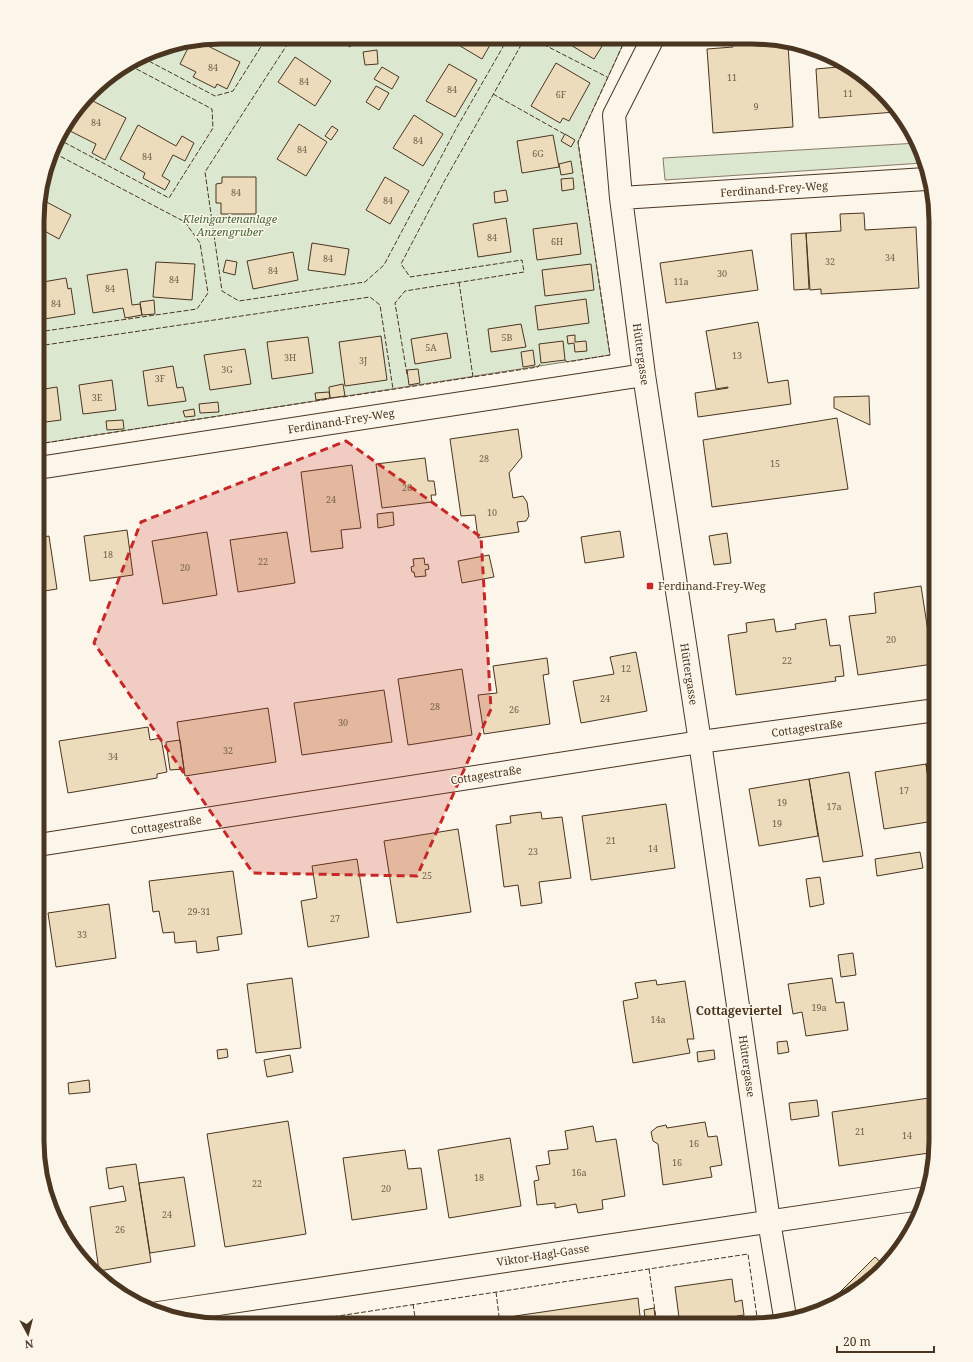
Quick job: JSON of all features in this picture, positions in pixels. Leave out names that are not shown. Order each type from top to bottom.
[{"type":"street","name":"Hüttergasse","points":[[650,44],[614,115],[621,198],[644,375],[700,742],[769,1222],[785,1315]]},
{"type":"street","name":"Ferdinand-Frey-Weg","points":[[621,198],[924,179]]},
{"type":"street","name":"Ferdinand-Frey-Weg","points":[[44,467],[644,375]]},
{"type":"street","name":"Cottagestraße","points":[[44,844],[700,742],[929,711]]},
{"type":"street","name":"Viktor-Hagl-Gasse","points":[[171,1311],[920,1199]]},
{"type":"highlighted area","points":[[346,441],[481,537],[491,709],[417,876],[253,873],[94,643],[141,522]]},
{"type":"green space","name":"Kleingartenanlage Anzengruber","points":[[209,44],[623,44],[578,142],[610,355],[44,443],[44,209],[47,186],[53,164],[62,143],[74,123],[88,104],[104,88],[132,68],[153,57],[186,47]]},
{"type":"green space","points":[[911,143],[920,163],[665,180],[663,158]]},
{"type":"building","points":[[457,44],[491,44],[482,59]]},
{"type":"building","points":[[569,44],[603,44],[594,59]]},
{"type":"building","points":[[733,44],[757,44],[757,46],[770,45],[788,47],[793,127],[713,133],[707,49],[733,47]]},
{"type":"building","points":[[205,45],[240,62],[227,89],[217,84],[215,88],[193,77],[196,72],[180,64],[189,47]]},
{"type":"building","points":[[377,50],[378,64],[365,65],[363,52]]},
{"type":"building","points":[[295,57],[331,81],[315,106],[278,82]]},
{"type":"building","points":[[556,63],[590,83],[569,121],[563,118],[560,123],[531,106]]},
{"type":"building","points":[[449,64],[477,80],[455,117],[426,101]]},
{"type":"building","points":[[382,67],[399,77],[392,89],[374,79]]},
{"type":"building","points":[[838,67],[869,88],[891,112],[819,118],[816,69]]},
{"type":"building","points":[[376,86],[389,93],[379,110],[366,102]]},
{"type":"building","points":[[92,100],[126,118],[105,160],[92,153],[96,144],[69,130]]},
{"type":"building","points":[[414,115],[443,134],[423,166],[393,148]]},
{"type":"building","points":[[299,124],[327,142],[306,176],[277,159]]},
{"type":"building","points":[[138,125],[176,146],[182,136],[194,143],[185,161],[173,155],[162,176],[170,181],[165,190],[143,178],[145,173],[120,159]]},
{"type":"building","points":[[332,126],[338,130],[331,140],[325,136]]},
{"type":"building","points":[[565,134],[575,140],[571,147],[561,141]]},
{"type":"building","points":[[553,135],[559,167],[522,173],[517,141]]},
{"type":"building","points":[[571,161],[573,173],[561,175],[559,164]]},
{"type":"building","points":[[222,177],[256,177],[256,214],[221,214],[221,203],[216,203],[216,184],[222,183]]},
{"type":"building","points":[[385,177],[409,191],[390,224],[366,210]]},
{"type":"building","points":[[573,178],[574,189],[562,191],[561,179]]},
{"type":"building","points":[[506,190],[508,201],[495,203],[494,192]]},
{"type":"building","points":[[45,201],[71,215],[59,239],[44,231]]},
{"type":"building","points":[[864,213],[865,230],[916,227],[919,288],[821,294],[821,289],[810,290],[806,233],[841,231],[840,214]]},
{"type":"building","points":[[506,218],[511,252],[478,257],[473,224]]},
{"type":"building","points":[[577,223],[581,254],[537,260],[533,229]]},
{"type":"building","points":[[806,233],[809,289],[794,290],[791,234]]},
{"type":"building","points":[[312,243],[349,249],[345,275],[308,270]]},
{"type":"building","points":[[752,250],[758,290],[666,303],[660,263]]},
{"type":"building","points":[[293,252],[298,280],[253,289],[247,261]]},
{"type":"building","points":[[226,260],[237,262],[235,275],[223,272]]},
{"type":"building","points":[[156,262],[195,264],[192,300],[153,297]]},
{"type":"building","points":[[591,264],[594,290],[545,296],[542,270]]},
{"type":"building","points":[[127,269],[132,305],[140,304],[142,315],[125,318],[123,308],[93,313],[87,275]]},
{"type":"building","points":[[66,278],[68,289],[71,288],[75,314],[44,319],[44,282]]},
{"type":"building","points":[[586,299],[589,323],[538,330],[535,306]]},
{"type":"building","points":[[154,300],[155,314],[142,315],[140,302]]},
{"type":"building","points":[[758,322],[768,383],[788,380],[791,404],[698,417],[695,393],[728,388],[716,389],[706,331]]},
{"type":"building","points":[[521,324],[526,347],[491,352],[488,329]]},
{"type":"building","points":[[447,333],[451,358],[415,364],[411,339]]},
{"type":"building","points":[[575,335],[575,342],[586,341],[587,351],[575,352],[574,343],[568,344],[567,336]]},
{"type":"building","points":[[381,336],[387,380],[345,386],[339,342]]},
{"type":"building","points":[[308,337],[313,373],[272,379],[267,342]]},
{"type":"building","points":[[563,341],[565,360],[541,363],[539,344]]},
{"type":"building","points":[[245,349],[251,384],[210,390],[204,355]]},
{"type":"building","points":[[533,350],[535,365],[523,367],[521,352]]},
{"type":"building","points":[[173,366],[177,388],[183,387],[186,401],[148,406],[143,371]]},
{"type":"building","points":[[418,369],[420,383],[409,385],[407,370]]},
{"type":"building","points":[[112,380],[116,410],[83,414],[79,385]]},
{"type":"building","points":[[343,384],[345,396],[330,398],[329,387]]},
{"type":"building","points":[[57,387],[61,420],[44,422],[44,389]]},
{"type":"building","points":[[329,392],[330,398],[316,400],[315,393]]},
{"type":"building","points":[[869,396],[870,425],[834,408],[834,397]]},
{"type":"building","points":[[218,402],[219,412],[200,413],[199,404]]},
{"type":"building","points":[[194,409],[195,416],[185,417],[183,411]]},
{"type":"building","points":[[837,418],[848,489],[712,507],[703,440]]},
{"type":"building","points":[[123,420],[124,429],[107,430],[106,421]]},
{"type":"building","points":[[518,429],[522,457],[509,473],[513,498],[523,496],[527,502],[529,516],[526,521],[517,522],[519,532],[478,538],[475,515],[461,516],[450,439]]},
{"type":"building","points":[[425,458],[428,481],[434,481],[436,495],[431,495],[432,502],[382,508],[376,464]]},
{"type":"building","points":[[352,465],[361,528],[341,530],[343,548],[311,552],[301,472]]},
{"type":"building","points":[[393,512],[394,525],[378,528],[377,514]]},
{"type":"building","points":[[127,530],[133,575],[90,581],[84,536]]},
{"type":"building","points":[[620,531],[624,557],[585,563],[581,537]]},
{"type":"building","points":[[207,532],[217,595],[163,604],[152,541]]},
{"type":"building","points":[[287,532],[295,583],[238,592],[230,540]]},
{"type":"building","points":[[727,533],[731,563],[714,565],[709,536]]},
{"type":"building","points":[[49,536],[57,589],[44,591],[44,537]]},
{"type":"building","points":[[489,555],[494,577],[462,583],[458,561]]},
{"type":"building","points":[[424,558],[425,565],[428,564],[429,569],[425,570],[426,576],[415,577],[411,567],[414,566],[413,559]]},
{"type":"building","points":[[921,586],[929,638],[929,665],[858,675],[849,616],[876,613],[874,593]]},
{"type":"building","points":[[774,619],[776,632],[796,629],[795,624],[826,619],[830,646],[840,645],[844,676],[835,677],[836,681],[736,695],[728,635],[747,632],[746,623]]},
{"type":"building","points":[[636,652],[647,711],[581,723],[573,681],[614,674],[610,657]]},
{"type":"building","points":[[547,658],[549,674],[543,675],[550,724],[484,734],[478,695],[497,693],[493,666]]},
{"type":"building","points":[[462,669],[472,735],[408,745],[398,679]]},
{"type":"building","points":[[384,690],[392,742],[302,755],[294,703]]},
{"type":"building","points":[[268,708],[276,762],[185,776],[177,722]]},
{"type":"building","points":[[148,727],[150,740],[161,738],[167,772],[157,774],[157,778],[68,793],[59,741]]},
{"type":"building","points":[[180,740],[184,769],[170,770],[166,742]]},
{"type":"building","points":[[929,763],[929,784],[926,764]]},
{"type":"building","points":[[926,764],[929,785],[929,822],[884,829],[875,772]]},
{"type":"building","points":[[849,772],[863,856],[823,862],[809,779]]},
{"type":"building","points":[[809,779],[818,836],[759,846],[749,789]]},
{"type":"building","points":[[666,804],[675,868],[591,880],[582,816]]},
{"type":"building","points":[[541,812],[542,819],[562,817],[571,878],[539,882],[542,903],[521,906],[518,885],[504,887],[496,825],[511,823],[510,816]]},
{"type":"building","points":[[458,829],[471,912],[397,923],[384,841]]},
{"type":"building","points":[[920,852],[923,868],[877,876],[875,859]]},
{"type":"building","points":[[357,859],[369,937],[308,947],[301,901],[317,898],[312,866]]},
{"type":"building","points":[[233,871],[242,934],[217,937],[219,950],[197,953],[196,941],[175,943],[174,932],[163,933],[159,911],[153,912],[149,881]]},
{"type":"building","points":[[820,877],[824,904],[810,907],[806,879]]},
{"type":"building","points":[[109,904],[116,958],[56,967],[48,913]]},
{"type":"building","points":[[853,953],[856,975],[841,977],[838,955]]},
{"type":"building","points":[[292,978],[301,1048],[256,1053],[247,984]]},
{"type":"building","points":[[832,978],[836,1003],[844,1002],[848,1030],[806,1036],[802,1012],[793,1014],[788,984]]},
{"type":"building","points":[[656,980],[657,985],[685,981],[694,1039],[687,1039],[690,1053],[633,1063],[623,1001],[638,998],[635,983]]},
{"type":"building","points":[[787,1041],[789,1052],[778,1054],[777,1042]]},
{"type":"building","points":[[227,1049],[228,1057],[218,1059],[217,1050]]},
{"type":"building","points":[[714,1050],[715,1059],[698,1062],[697,1052]]},
{"type":"building","points":[[290,1055],[293,1072],[267,1077],[264,1060]]},
{"type":"building","points":[[89,1080],[90,1092],[69,1094],[68,1083]]},
{"type":"building","points":[[929,1098],[929,1153],[839,1166],[832,1112]]},
{"type":"building","points":[[817,1100],[819,1116],[791,1120],[789,1103]]},
{"type":"building","points":[[288,1121],[306,1234],[225,1247],[207,1134]]},
{"type":"building","points":[[705,1122],[708,1137],[717,1136],[722,1165],[710,1167],[712,1177],[663,1185],[658,1144],[653,1141],[651,1132],[657,1127],[666,1125],[667,1128]]},
{"type":"building","points":[[593,1126],[596,1142],[616,1139],[625,1196],[602,1200],[603,1209],[578,1213],[576,1204],[555,1208],[555,1203],[537,1205],[534,1181],[539,1180],[536,1166],[550,1164],[548,1151],[568,1149],[565,1131]]},
{"type":"building","points":[[510,1138],[521,1206],[449,1218],[438,1150]]},
{"type":"building","points":[[405,1150],[408,1169],[421,1168],[427,1209],[352,1220],[343,1158]]},
{"type":"building","points":[[136,1164],[151,1262],[101,1271],[99,1269],[90,1207],[126,1201],[123,1186],[109,1189],[106,1168]]},
{"type":"building","points":[[184,1177],[195,1246],[150,1253],[139,1183]]},
{"type":"building","points":[[875,1257],[881,1262],[860,1281],[837,1295]]},
{"type":"building","points":[[732,1279],[735,1302],[742,1300],[744,1315],[737,1316],[737,1318],[679,1318],[675,1287]]},
{"type":"building","points":[[638,1298],[640,1318],[515,1318],[515,1316]]},
{"type":"building","points":[[654,1308],[655,1318],[645,1318],[644,1310]]},
{"type":"fence","points":[[147,60],[215,96],[233,91],[263,44]]},
{"type":"fence","points":[[287,44],[205,172],[222,291],[239,301],[365,282],[384,265],[456,129],[505,44]]},
{"type":"fence","points":[[407,374],[395,303],[405,291],[524,272],[522,260],[410,277],[401,264],[445,180],[522,44]]},
{"type":"fence","points":[[543,44],[607,77]]},
{"type":"fence","points":[[565,360],[567,362],[610,355],[578,142],[623,44]]},
{"type":"fence","points":[[63,142],[169,198],[213,128],[212,109],[133,67]]},
{"type":"fence","points":[[493,94],[566,135]]},
{"type":"fence","points":[[44,331],[197,309],[208,293],[200,243],[185,222],[57,154]]},
{"type":"fence","points":[[459,282],[473,377]]},
{"type":"fence","points":[[44,345],[370,297],[380,305],[393,389]]},
{"type":"fence","points":[[343,397],[538,367],[541,363]]},
{"type":"fence","points":[[44,443],[329,399]]},
{"type":"fence","points":[[325,1318],[748,1254],[757,1318]]},
{"type":"fence","points":[[649,1269],[656,1318]]},
{"type":"fence","points":[[496,1292],[499,1318]]},
{"type":"fence","points":[[413,1304],[415,1318]]},
{"type":"place","name":"Ferdinand-Frey-Weg","points":[[650,586]]},
{"type":"district","name":"Cottageviertel","points":[[739,1011]]}]
